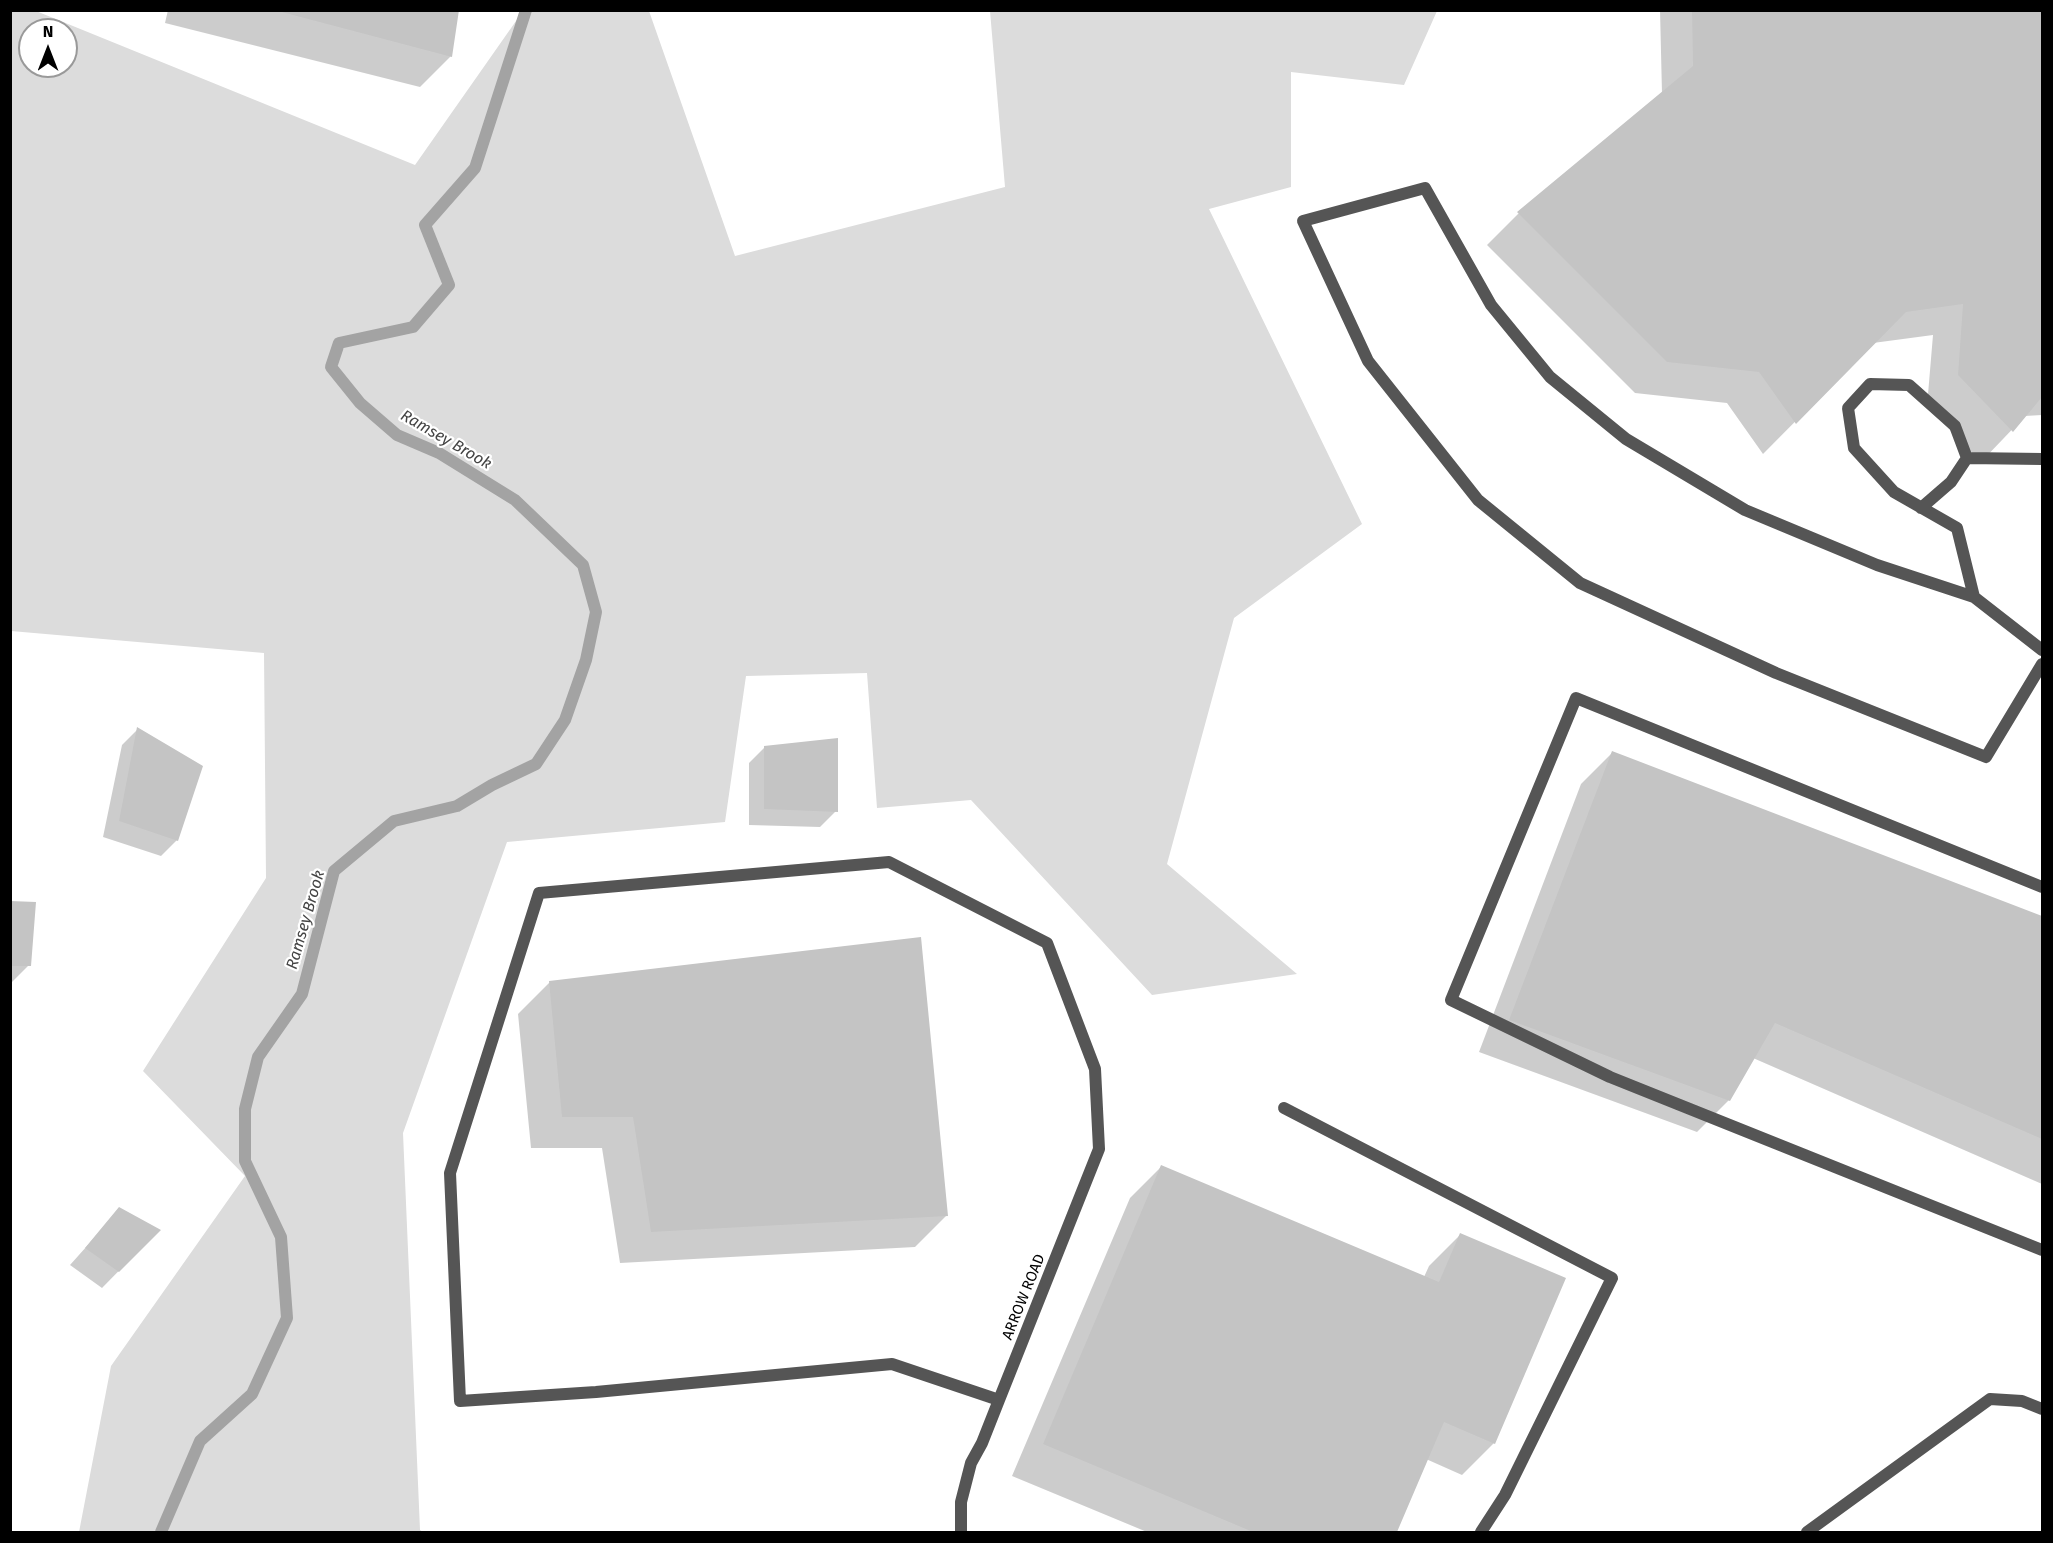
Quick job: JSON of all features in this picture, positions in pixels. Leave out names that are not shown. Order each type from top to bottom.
[{"type":"lane","points":[[2043,650],[1974,597],[1877,565],[1745,510],[1626,439],[1550,377],[1491,305],[1425,188],[1303,221],[1368,361],[1478,500],[1580,583],[1776,673],[1986,757],[2043,664]]},
{"type":"lane","points":[[1967,458],[1955,426],[1909,385],[1870,384],[1848,408],[1854,448],[1894,492],[1958,528],[1974,597]]},
{"type":"lane","points":[[1967,458],[2043,459]]},
{"type":"lane","points":[[1921,508],[1951,482],[1967,458]]},
{"type":"lane","points":[[2043,887],[1576,698],[1451,1000],[1610,1077],[2043,1250]]},
{"type":"lane","name":"ARROW ROAD","points":[[961,1533],[961,1502],[971,1463],[999,1400],[1099,1149],[1095,1069],[1047,943],[889,862],[539,893],[450,1173],[460,1401],[596,1392],[892,1364],[999,1400]]},
{"type":"lane","points":[[1284,1108],[1612,1278],[1504,1495],[1481,1533]]},
{"type":"lane","points":[[1807,1533],[1990,1399],[2022,1401],[2043,1409]]},
{"type":"shaded area","points":[[10,11],[36,11],[53,18],[18,18],[18,78],[78,78],[78,28],[415,165],[523,11],[649,11],[735,256],[1005,187],[990,11],[1437,11],[1404,85],[1291,72],[1291,187],[1209,209],[1362,524],[1234,618],[1167,864],[1297,974],[1152,995],[971,800],[877,808],[867,673],[746,676],[725,822],[507,842],[403,1133],[420,1530],[423,1532],[79,1532],[111,1366],[245,1176],[143,1071],[266,878],[264,653],[11,631]]},
{"type":"building","points":[[274,10],[459,10],[452,57]]},
{"type":"building","points":[[1692,10],[2042,10],[2042,397],[2013,432],[1958,375],[1963,304],[1906,312],[1796,424],[1759,372],[1667,362],[1517,212],[1693,66]]},
{"type":"building","points":[[137,727],[203,766],[178,841],[119,821]]},
{"type":"building","points":[[838,738],[838,812],[764,809],[764,746]]},
{"type":"building","points":[[1612,751],[2042,916],[2042,1139],[1775,1023],[1730,1101],[1509,1020]]},
{"type":"building","points":[[10,901],[36,902],[31,966],[10,966]]},
{"type":"building","points":[[921,937],[948,1216],[651,1232],[633,1117],[562,1117],[549,981]]},
{"type":"building","points":[[1161,1165],[1439,1282],[1460,1233],[1566,1278],[1495,1444],[1444,1422],[1397,1532],[1253,1532],[1043,1444]]},
{"type":"building","points":[[119,1207],[161,1230],[119,1272],[85,1248]]},
{"type":"waterway","name":"Ramsey Brook","points":[[161,1532],[200,1441],[252,1394],[287,1318],[281,1237],[245,1161],[245,1109],[258,1057],[302,994],[334,871],[394,821],[457,806],[492,785],[536,764],[565,720],[586,660],[596,612],[583,565],[515,500],[439,453],[397,435],[360,403],[331,367],[339,343],[413,327],[449,285],[425,225],[475,168],[526,10]]}]
